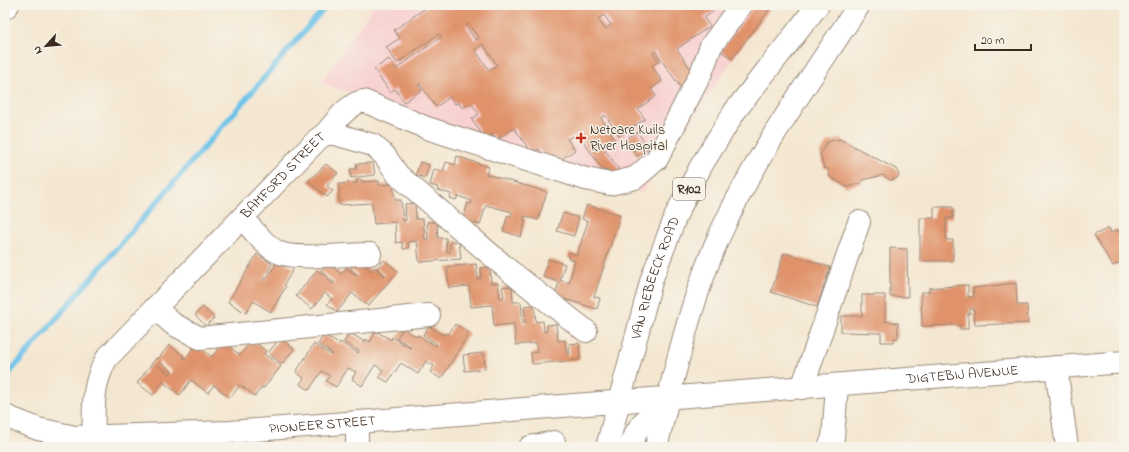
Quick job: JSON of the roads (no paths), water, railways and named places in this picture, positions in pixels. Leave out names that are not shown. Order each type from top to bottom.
[{"type":"street","points":[[5,8],[8,5]]},
{"type":"street","points":[[325,134],[356,102],[364,101],[427,128],[586,179],[610,184],[636,178],[657,159],[701,73],[711,46],[740,5]]},
{"type":"street","name":"VAN RIEBEECK ROAD","points":[[607,447],[652,278],[676,213],[701,166],[735,111],[818,5]]},
{"type":"street","points":[[656,447],[698,291],[736,201],[786,114],[859,5]]},
{"type":"street","name":"BAMFORD STREET","points":[[94,442],[95,387],[99,371],[107,358],[318,139],[325,134],[335,134],[373,145],[385,156],[398,175],[511,272],[586,331]]},
{"type":"street","points":[[242,218],[259,237],[280,253],[293,256],[370,254]]},
{"type":"street","points":[[802,388],[859,222]]},
{"type":"street","points":[[155,308],[173,324],[200,338],[429,315]]},
{"type":"street","name":"DIGTEBIJ AVENUE","points":[[668,399],[1124,362]]},
{"type":"street","points":[[1056,367],[1067,447]]},
{"type":"street","points":[[829,447],[833,438],[837,386]]},
{"type":"street","points":[[629,447],[634,434],[644,421],[668,399]]},
{"type":"street","name":"PIONEER STREET","points":[[10,418],[56,434],[94,442],[227,440],[266,438],[357,422],[668,399]]},
{"type":"street","points":[[357,422],[357,447]]},
{"type":"street","points":[[530,447],[554,442]]},
{"type":"waterway","points":[[5,378],[327,5]]},
{"type":"place","name":"Netcare Kuils River Hospital","points":[[581,138]]}]
